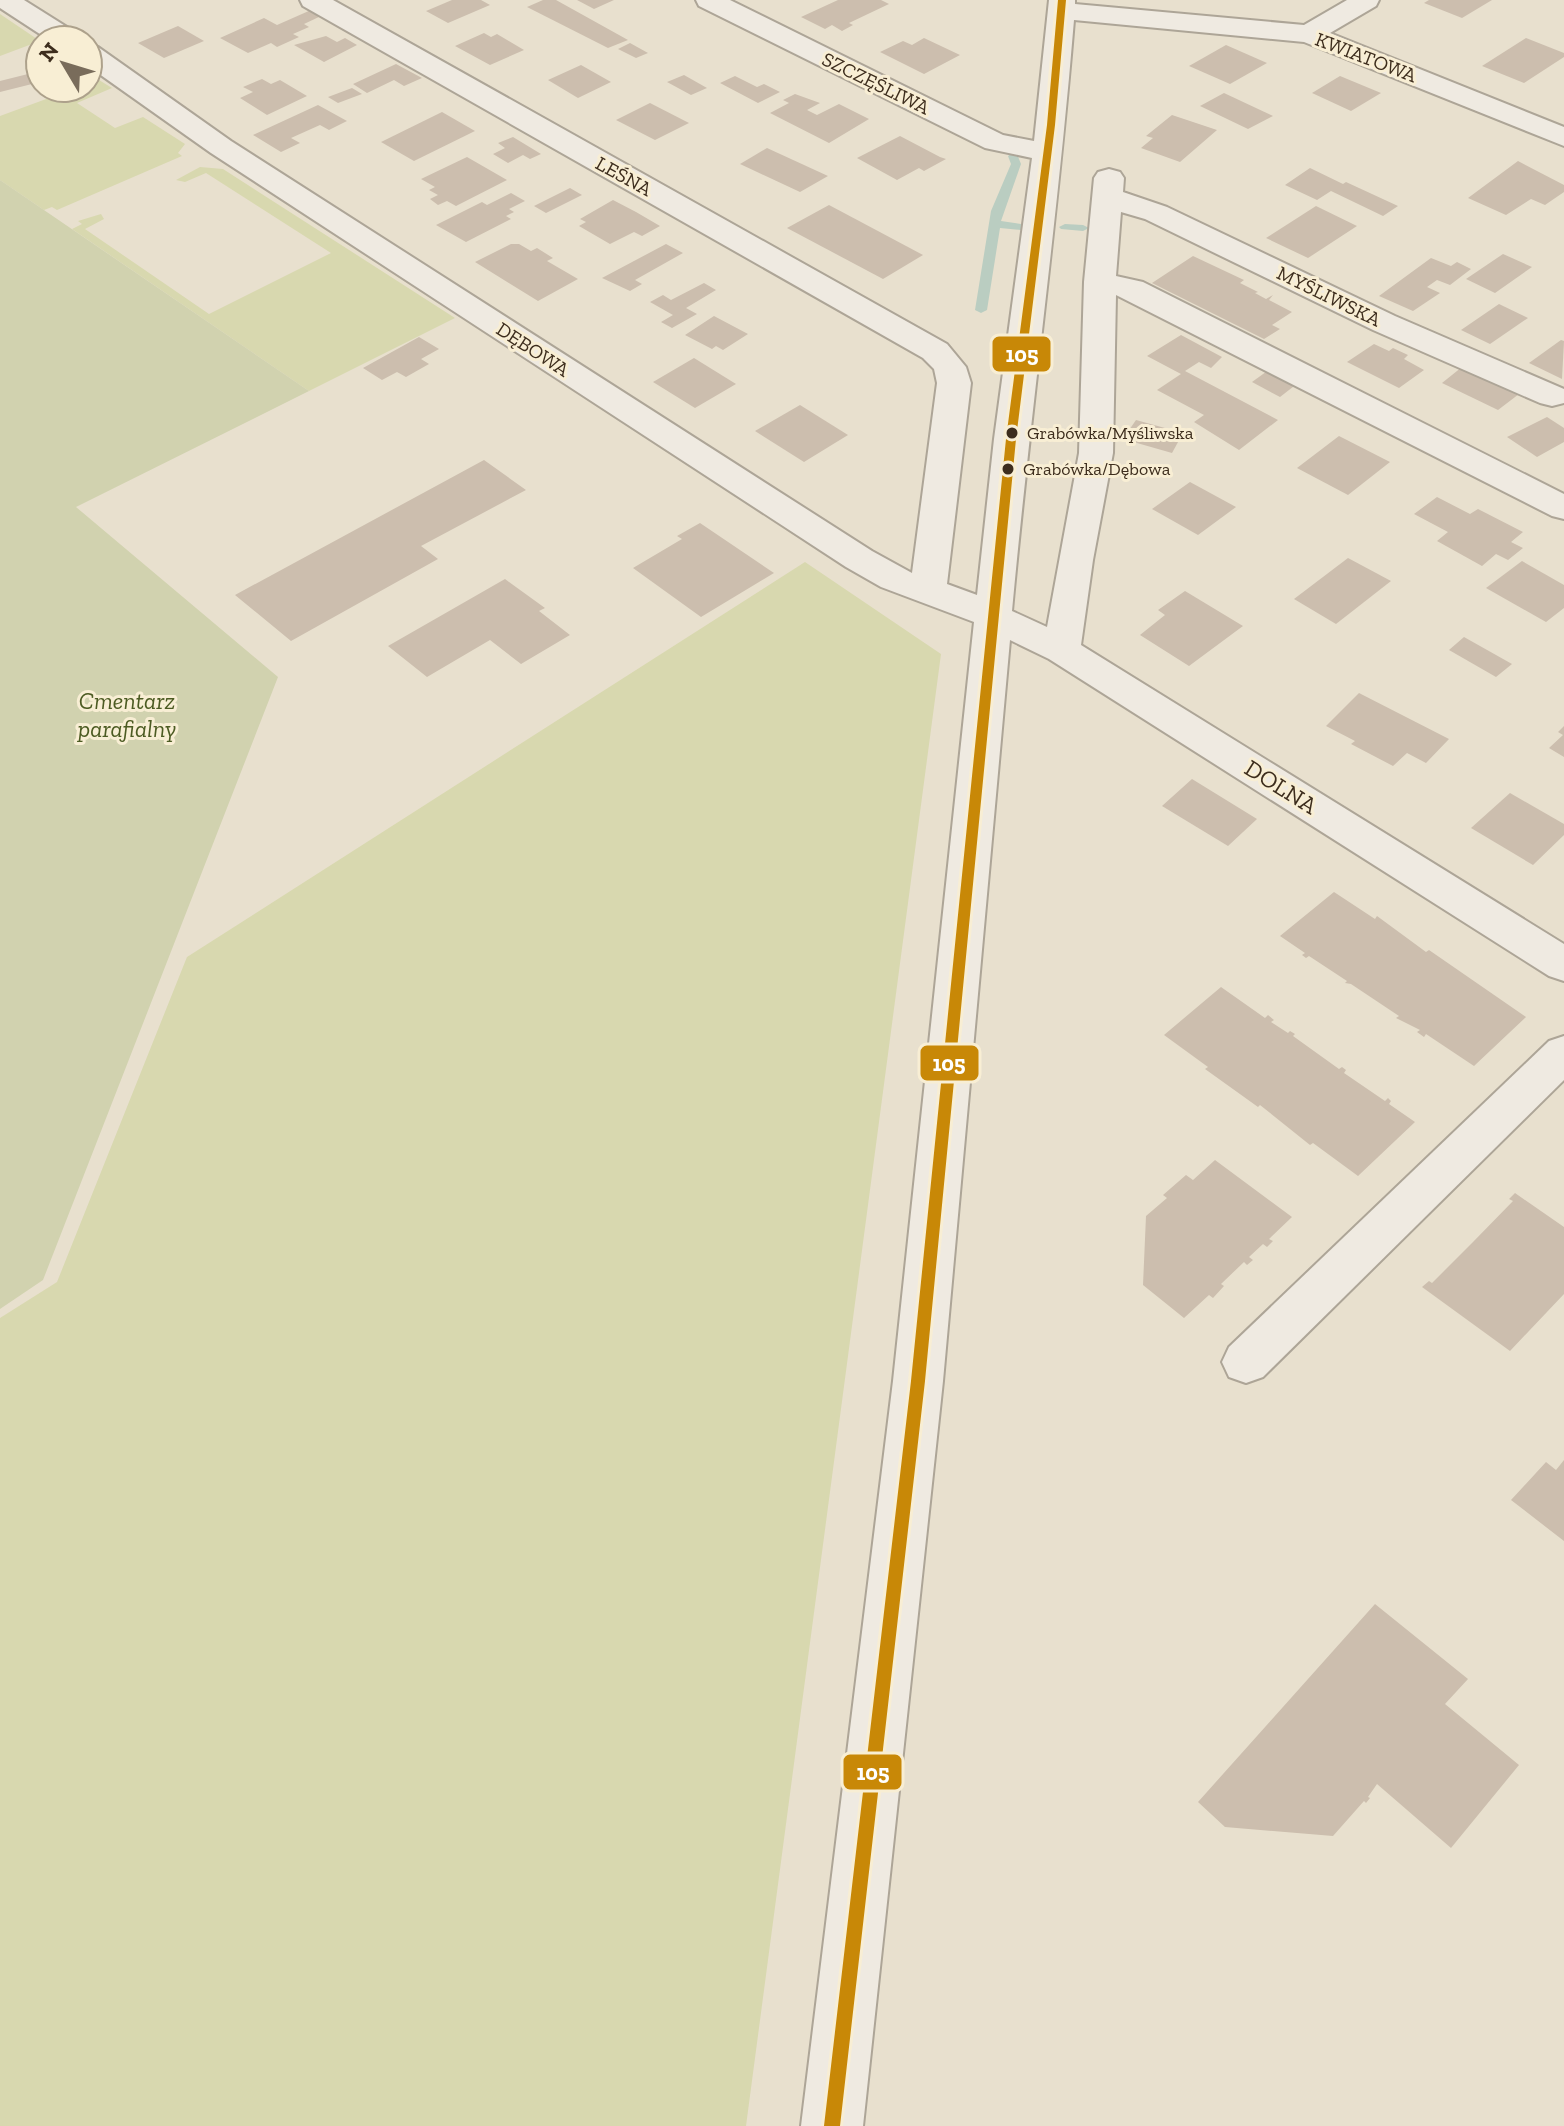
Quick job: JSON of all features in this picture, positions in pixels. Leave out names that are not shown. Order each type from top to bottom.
[{"type":"street","points":[[6,0],[43,24]]},
{"type":"street","name":"LEŚNA","points":[[313,0],[935,351],[950,367],[954,383],[928,590]]},
{"type":"street","name":"SZCZĘŚLIWA","points":[[709,0],[995,142],[1047,152]]},
{"type":"street","points":[[1309,34],[1366,0]]},
{"type":"street","points":[[832,2126],[918,1381],[1011,439],[1047,152],[1061,6]]},
{"type":"street","name":"KWIATOWA","points":[[1061,6],[1309,34],[1564,137]]},
{"type":"street","name":"DĘBOWA","points":[[104,63],[145,96],[221,147],[859,559],[894,579],[994,615]]},
{"type":"street","name":"MYŚLIWSKA","points":[[1100,282],[1108,188],[1384,323],[1552,396]]},
{"type":"street","points":[[1062,650],[1075,560],[1096,453],[1100,282],[1132,289],[1564,508]]},
{"type":"street","name":"DOLNA","points":[[994,615],[1062,650],[1564,965]]},
{"type":"street","points":[[1246,1362],[1564,1053]]},
{"type":"green space","points":[[0,14],[24,30],[24,47],[0,56]]},
{"type":"green space","points":[[33,104],[79,104],[115,128],[143,117],[185,144],[178,153],[182,156],[57,210],[52,207],[44,210],[0,180],[0,116]]},
{"type":"green space","points":[[200,167],[223,169],[455,318],[309,391],[72,229],[82,224],[78,221],[101,214],[104,219],[85,229],[209,314],[331,253],[206,173],[185,182],[176,180]]},
{"type":"green space","name":"Cmentarz parafialny","points":[[0,180],[309,391],[76,507],[278,677],[43,1280],[0,1309]]},
{"type":"green space","points":[[805,562],[941,654],[746,2126],[0,2126],[0,1318],[57,1282],[187,957]]},
{"type":"building","points":[[452,0],[481,0],[490,5],[448,23],[426,11]]},
{"type":"building","points":[[543,0],[556,0],[628,40],[608,48],[527,7]]},
{"type":"building","points":[[577,0],[614,0],[594,9]]},
{"type":"building","points":[[838,0],[881,0],[889,4],[849,23],[853,25],[842,31],[832,25],[825,29],[801,17]]},
{"type":"building","points":[[1429,0],[1492,0],[1462,18],[1424,3]]},
{"type":"building","points":[[311,10],[321,16],[304,24],[309,27],[293,34],[299,37],[277,47],[271,43],[248,53],[220,38],[264,18],[277,25]]},
{"type":"building","points":[[178,26],[204,41],[164,58],[138,43]]},
{"type":"building","points":[[484,33],[491,37],[497,34],[524,50],[490,65],[455,46]]},
{"type":"building","points":[[326,36],[337,42],[345,38],[357,45],[324,62],[294,45]]},
{"type":"building","points":[[924,38],[960,55],[924,74],[880,52],[903,41],[912,45]]},
{"type":"building","points":[[1526,38],[1564,53],[1564,57],[1524,83],[1482,66]]},
{"type":"building","points":[[630,43],[648,53],[636,58],[618,49]]},
{"type":"building","points":[[1226,45],[1267,63],[1230,84],[1189,66]]},
{"type":"building","points":[[396,64],[422,78],[404,86],[394,80],[367,93],[353,84]]},
{"type":"building","points":[[581,65],[611,82],[578,98],[548,80]]},
{"type":"building","points":[[24,75],[24,86],[0,92],[0,81]]},
{"type":"building","points":[[684,75],[707,88],[691,95],[667,82]]},
{"type":"building","points":[[735,76],[757,87],[764,84],[780,92],[758,103],[720,83]]},
{"type":"building","points":[[1340,76],[1381,93],[1351,111],[1312,93]]},
{"type":"building","points":[[262,79],[271,84],[280,80],[307,96],[267,115],[240,98],[253,92],[243,87]]},
{"type":"building","points":[[352,88],[362,94],[338,103],[328,97]]},
{"type":"building","points":[[1224,93],[1273,116],[1248,129],[1200,106]]},
{"type":"building","points":[[795,94],[820,103],[807,110],[817,115],[839,104],[869,119],[829,143],[770,113],[789,103],[783,100]]},
{"type":"building","points":[[650,103],[689,123],[655,140],[616,120]]},
{"type":"building","points":[[318,105],[347,121],[329,130],[320,125],[291,138],[300,143],[281,152],[253,135]]},
{"type":"building","points":[[442,112],[475,131],[414,161],[381,142]]},
{"type":"building","points":[[1172,115],[1217,130],[1180,162],[1141,148],[1153,138],[1146,136]]},
{"type":"building","points":[[900,136],[946,159],[897,180],[857,158]]},
{"type":"building","points":[[513,137],[541,154],[530,159],[523,155],[508,163],[493,154],[505,148],[498,143]]},
{"type":"building","points":[[767,148],[828,176],[800,192],[740,164]]},
{"type":"building","points":[[467,157],[507,180],[456,206],[447,201],[438,205],[430,199],[438,195],[429,190],[435,187],[421,179]]},
{"type":"building","points":[[1518,161],[1564,185],[1564,192],[1545,205],[1531,199],[1506,215],[1468,198]]},
{"type":"building","points":[[1310,168],[1398,206],[1383,216],[1331,191],[1317,200],[1285,185]]},
{"type":"building","points":[[570,188],[582,195],[546,213],[534,206]]},
{"type":"building","points":[[511,193],[525,201],[509,209],[514,212],[506,216],[511,219],[466,242],[436,225],[482,202],[487,205]]},
{"type":"building","points":[[613,200],[660,226],[642,236],[634,232],[610,244],[579,226],[586,222],[580,219]]},
{"type":"building","points":[[829,205],[923,255],[883,279],[787,228]]},
{"type":"building","points":[[1316,206],[1357,226],[1308,258],[1266,238]]},
{"type":"building","points":[[511,244],[519,244],[531,251],[537,248],[553,258],[547,261],[578,279],[538,301],[475,262]]},
{"type":"building","points":[[666,244],[683,253],[635,280],[642,284],[630,291],[602,278]]},
{"type":"building","points":[[1503,254],[1532,267],[1495,293],[1466,279]]},
{"type":"building","points":[[1193,256],[1244,280],[1240,283],[1266,299],[1273,295],[1269,300],[1292,312],[1272,325],[1280,329],[1264,339],[1152,283]]},
{"type":"building","points":[[1431,258],[1451,266],[1457,262],[1471,269],[1450,285],[1437,280],[1427,287],[1440,293],[1413,311],[1379,296]]},
{"type":"building","points":[[704,283],[716,290],[686,308],[697,314],[672,328],[661,322],[673,315],[650,302],[663,295],[671,300]]},
{"type":"building","points":[[1499,304],[1528,318],[1490,344],[1461,330]]},
{"type":"building","points":[[714,316],[748,334],[723,350],[716,346],[712,349],[685,335]]},
{"type":"building","points":[[1181,335],[1222,357],[1211,368],[1199,362],[1185,371],[1278,420],[1239,450],[1194,422],[1204,415],[1157,390],[1181,374],[1147,356]]},
{"type":"building","points":[[419,337],[439,349],[421,359],[429,364],[406,377],[397,372],[382,380],[363,368]]},
{"type":"building","points":[[1561,340],[1564,341],[1562,379],[1529,363]]},
{"type":"building","points":[[1374,344],[1408,355],[1404,359],[1424,370],[1399,388],[1347,362]]},
{"type":"building","points":[[694,358],[736,384],[695,408],[653,382]]},
{"type":"building","points":[[1462,367],[1519,394],[1498,410],[1442,383]]},
{"type":"building","points":[[1270,369],[1298,383],[1280,397],[1252,382]]},
{"type":"building","points":[[800,405],[848,435],[804,462],[755,431]]},
{"type":"building","points":[[1547,417],[1564,428],[1564,442],[1537,457],[1507,437]]},
{"type":"building","points":[[1136,420],[1183,433],[1172,453],[1123,439]]},
{"type":"building","points":[[1339,436],[1390,462],[1348,495],[1297,468]]},
{"type":"building","points":[[484,460],[526,490],[421,546],[438,559],[291,641],[235,595]]},
{"type":"building","points":[[1190,482],[1236,507],[1198,535],[1152,509]]},
{"type":"building","points":[[1437,497],[1470,514],[1478,509],[1523,532],[1511,542],[1523,548],[1508,560],[1496,554],[1482,566],[1437,541],[1448,532],[1414,514]]},
{"type":"building","points":[[700,523],[774,573],[701,617],[633,568],[682,539],[677,536]]},
{"type":"building","points":[[1348,558],[1391,581],[1336,624],[1294,599]]},
{"type":"building","points":[[1522,561],[1564,585],[1564,608],[1546,622],[1486,588]]},
{"type":"building","points":[[505,579],[545,608],[539,611],[570,635],[521,664],[490,640],[427,677],[388,646]]},
{"type":"building","points":[[1185,591],[1243,626],[1189,666],[1140,635],[1165,615],[1158,610]]},
{"type":"building","points":[[1464,637],[1512,664],[1496,677],[1449,650]]},
{"type":"building","points":[[1359,693],[1449,739],[1426,763],[1407,753],[1393,766],[1351,744],[1355,741],[1326,726]]},
{"type":"building","points":[[1564,726],[1564,757],[1549,748],[1563,735],[1558,732]]},
{"type":"building","points":[[1192,779],[1257,819],[1228,846],[1162,806]]},
{"type":"building","points":[[1510,793],[1564,824],[1564,835],[1533,865],[1471,828]]},
{"type":"building","points":[[1334,892],[1375,919],[1377,916],[1526,1017],[1474,1066],[1426,1034],[1424,1037],[1417,1032],[1420,1030],[1396,1018],[1399,1016],[1345,983],[1347,981],[1309,956],[1306,958],[1302,955],[1305,953],[1280,936]]},
{"type":"building","points":[[1221,987],[1265,1018],[1268,1015],[1274,1020],[1271,1022],[1295,1034],[1293,1036],[1339,1069],[1342,1067],[1346,1070],[1344,1073],[1385,1101],[1388,1098],[1391,1101],[1389,1104],[1415,1122],[1358,1176],[1313,1143],[1310,1145],[1260,1105],[1258,1107],[1205,1069],[1208,1067],[1164,1035]]},
{"type":"building","points":[[1215,1160],[1292,1217],[1269,1239],[1273,1241],[1267,1247],[1263,1244],[1249,1257],[1253,1260],[1247,1265],[1244,1262],[1221,1284],[1224,1286],[1213,1298],[1209,1295],[1184,1318],[1143,1285],[1146,1216],[1167,1198],[1163,1195],[1186,1175],[1193,1180]]},
{"type":"building","points":[[1515,1193],[1564,1227],[1564,1294],[1510,1351],[1422,1287],[1429,1281],[1432,1283],[1473,1242],[1513,1201],[1509,1199]]},
{"type":"building","points":[[1564,1460],[1564,1541],[1511,1500],[1546,1462],[1556,1470]]},
{"type":"building","points":[[1375,1604],[1468,1679],[1445,1704],[1519,1765],[1451,1848],[1377,1784],[1366,1803],[1364,1801],[1333,1836],[1225,1827],[1198,1802]]},
{"type":"waterway","points":[[981,310],[997,211],[1016,164],[1013,156]]},
{"type":"waterway","points":[[995,224],[1021,227]]},
{"type":"waterway","points":[[1065,227],[1083,228]]},
{"type":"transit line","name":"105","points":[[832,2126],[918,1381],[1011,439],[1051,125],[1062,0]]},
{"type":"place","name":"Grabówka/Myśliwska","points":[[1012,433]]},
{"type":"place","name":"Grabówka/Dębowa","points":[[1008,469]]}]
